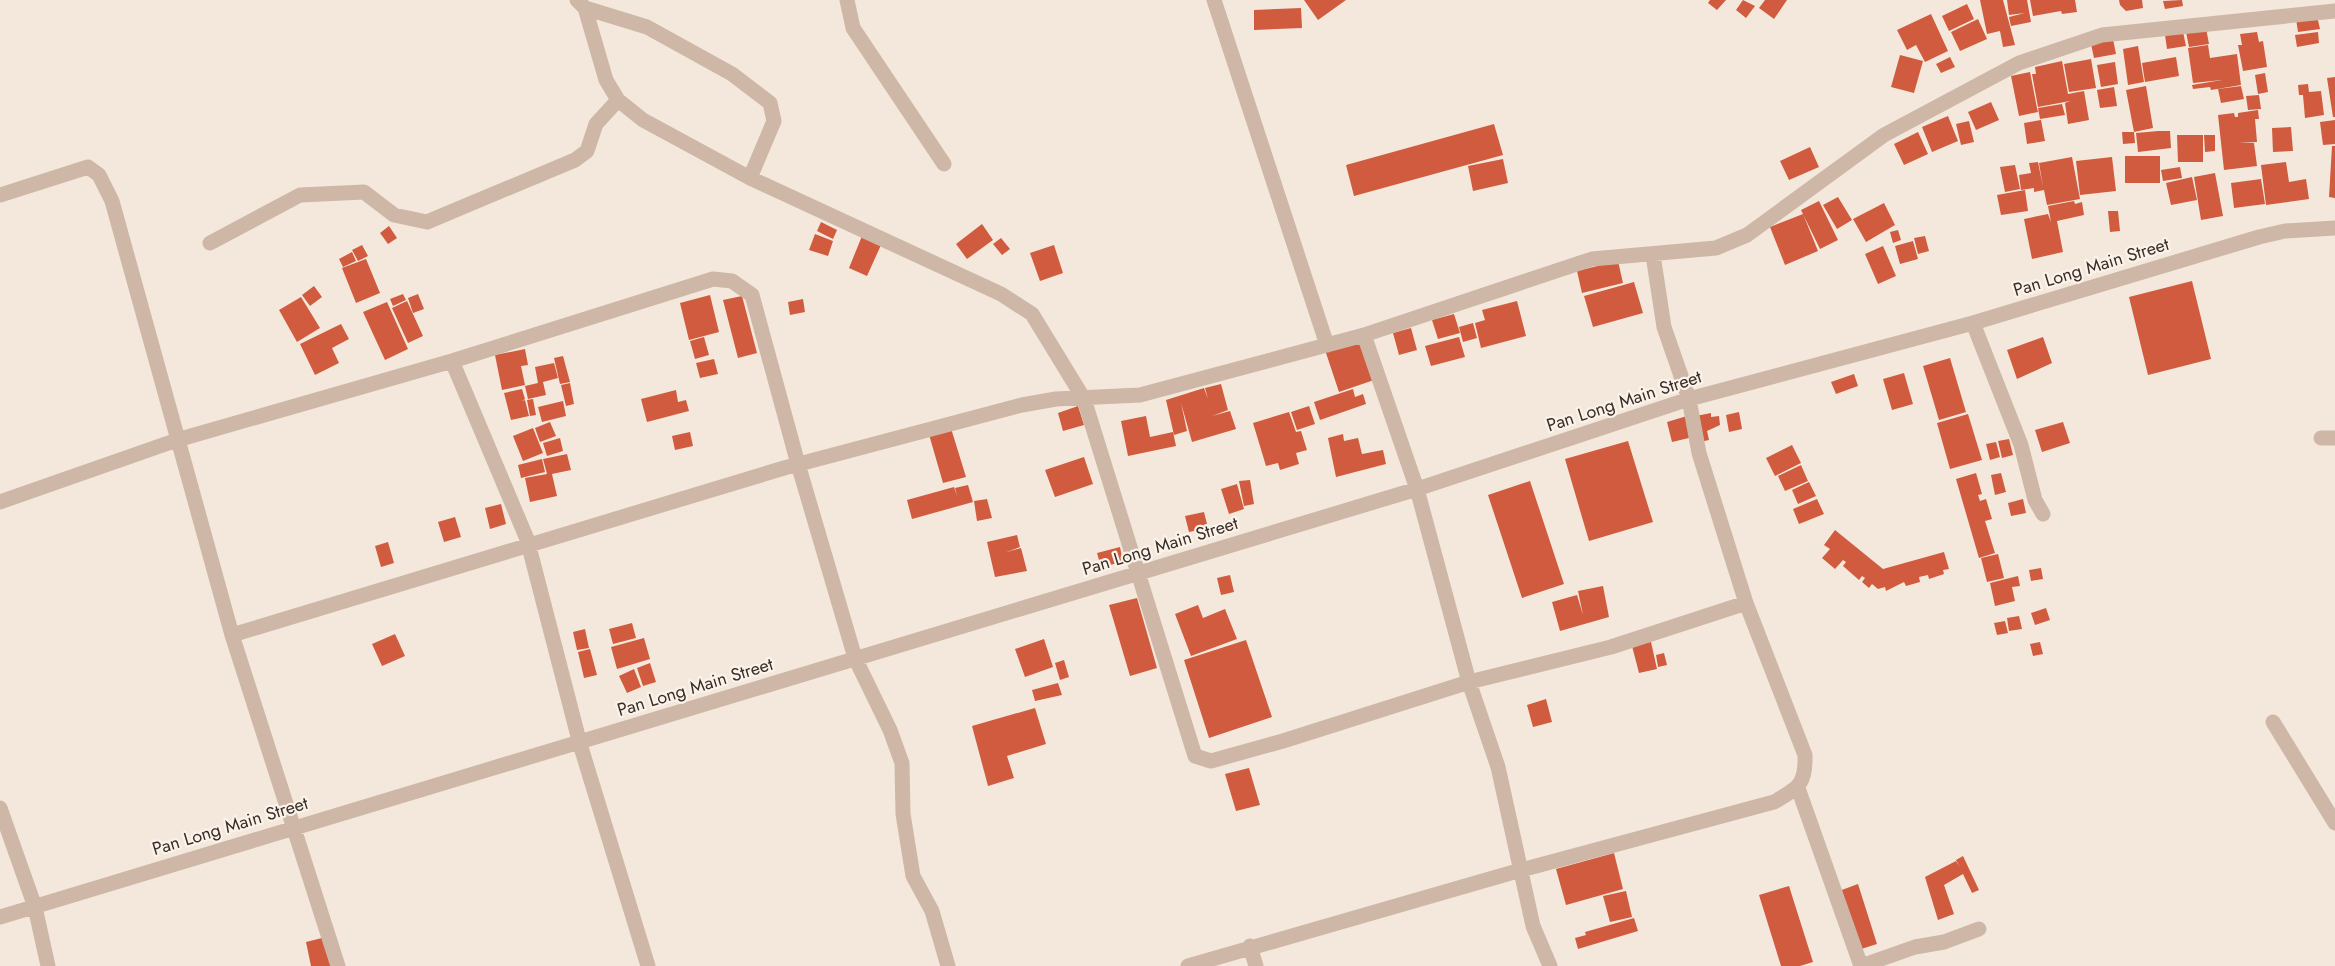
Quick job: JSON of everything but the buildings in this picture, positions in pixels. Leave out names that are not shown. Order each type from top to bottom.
[{"type":"street","points":[[847,0],[853,28],[944,164]]},
{"type":"street","points":[[1214,0],[1327,345]]},
{"type":"street","points":[[581,4],[606,80],[618,100],[643,120],[750,178],[1001,294],[1032,314],[1084,399],[1195,756],[1211,761],[1469,682],[1611,647],[1746,603]]},
{"type":"street","points":[[581,4],[647,27],[732,74],[770,103],[774,122],[750,178]]},
{"type":"street","points":[[232,635],[798,464],[1022,405],[1056,399],[1140,395],[1364,334],[1592,259],[1716,248],[1747,235],[1884,135],[2019,63],[2102,34],[2335,11]]},
{"type":"street","points":[[210,243],[300,195],[364,192],[394,215],[427,222],[575,160],[587,151],[596,124],[618,100]]},
{"type":"street","points":[[0,195],[78,168],[88,167],[99,175],[112,201],[232,635],[338,966]]},
{"type":"street","name":"Pan Long Main Street","points":[[0,917],[293,827],[580,744],[855,658],[1417,489],[1689,399],[1973,323],[2259,237],[2285,231],[2335,228]]},
{"type":"street","points":[[1188,966],[1250,946],[1521,870],[1774,802],[1798,788],[1805,772],[1805,755],[1746,603],[1695,439],[1689,399],[1664,327],[1653,255]]},
{"type":"street","points":[[0,502],[177,440],[452,361],[713,279],[732,281],[752,295],[798,464],[855,658],[890,730],[902,763],[903,814],[914,876],[932,911],[948,966]]},
{"type":"street","points":[[1973,323],[2020,445],[2035,500],[2043,514]]},
{"type":"street","points":[[1364,334],[1417,489],[1469,682],[1498,767],[1533,926],[1550,966]]},
{"type":"street","points":[[452,361],[528,545],[580,744],[648,966]]},
{"type":"street","points":[[2273,722],[2335,823]]},
{"type":"street","points":[[1798,788],[1861,966],[1915,947],[1944,942],[1980,929]]},
{"type":"street","points":[[0,808],[35,907],[48,966]]},
{"type":"street","points":[[1250,946],[1256,966]]}]
